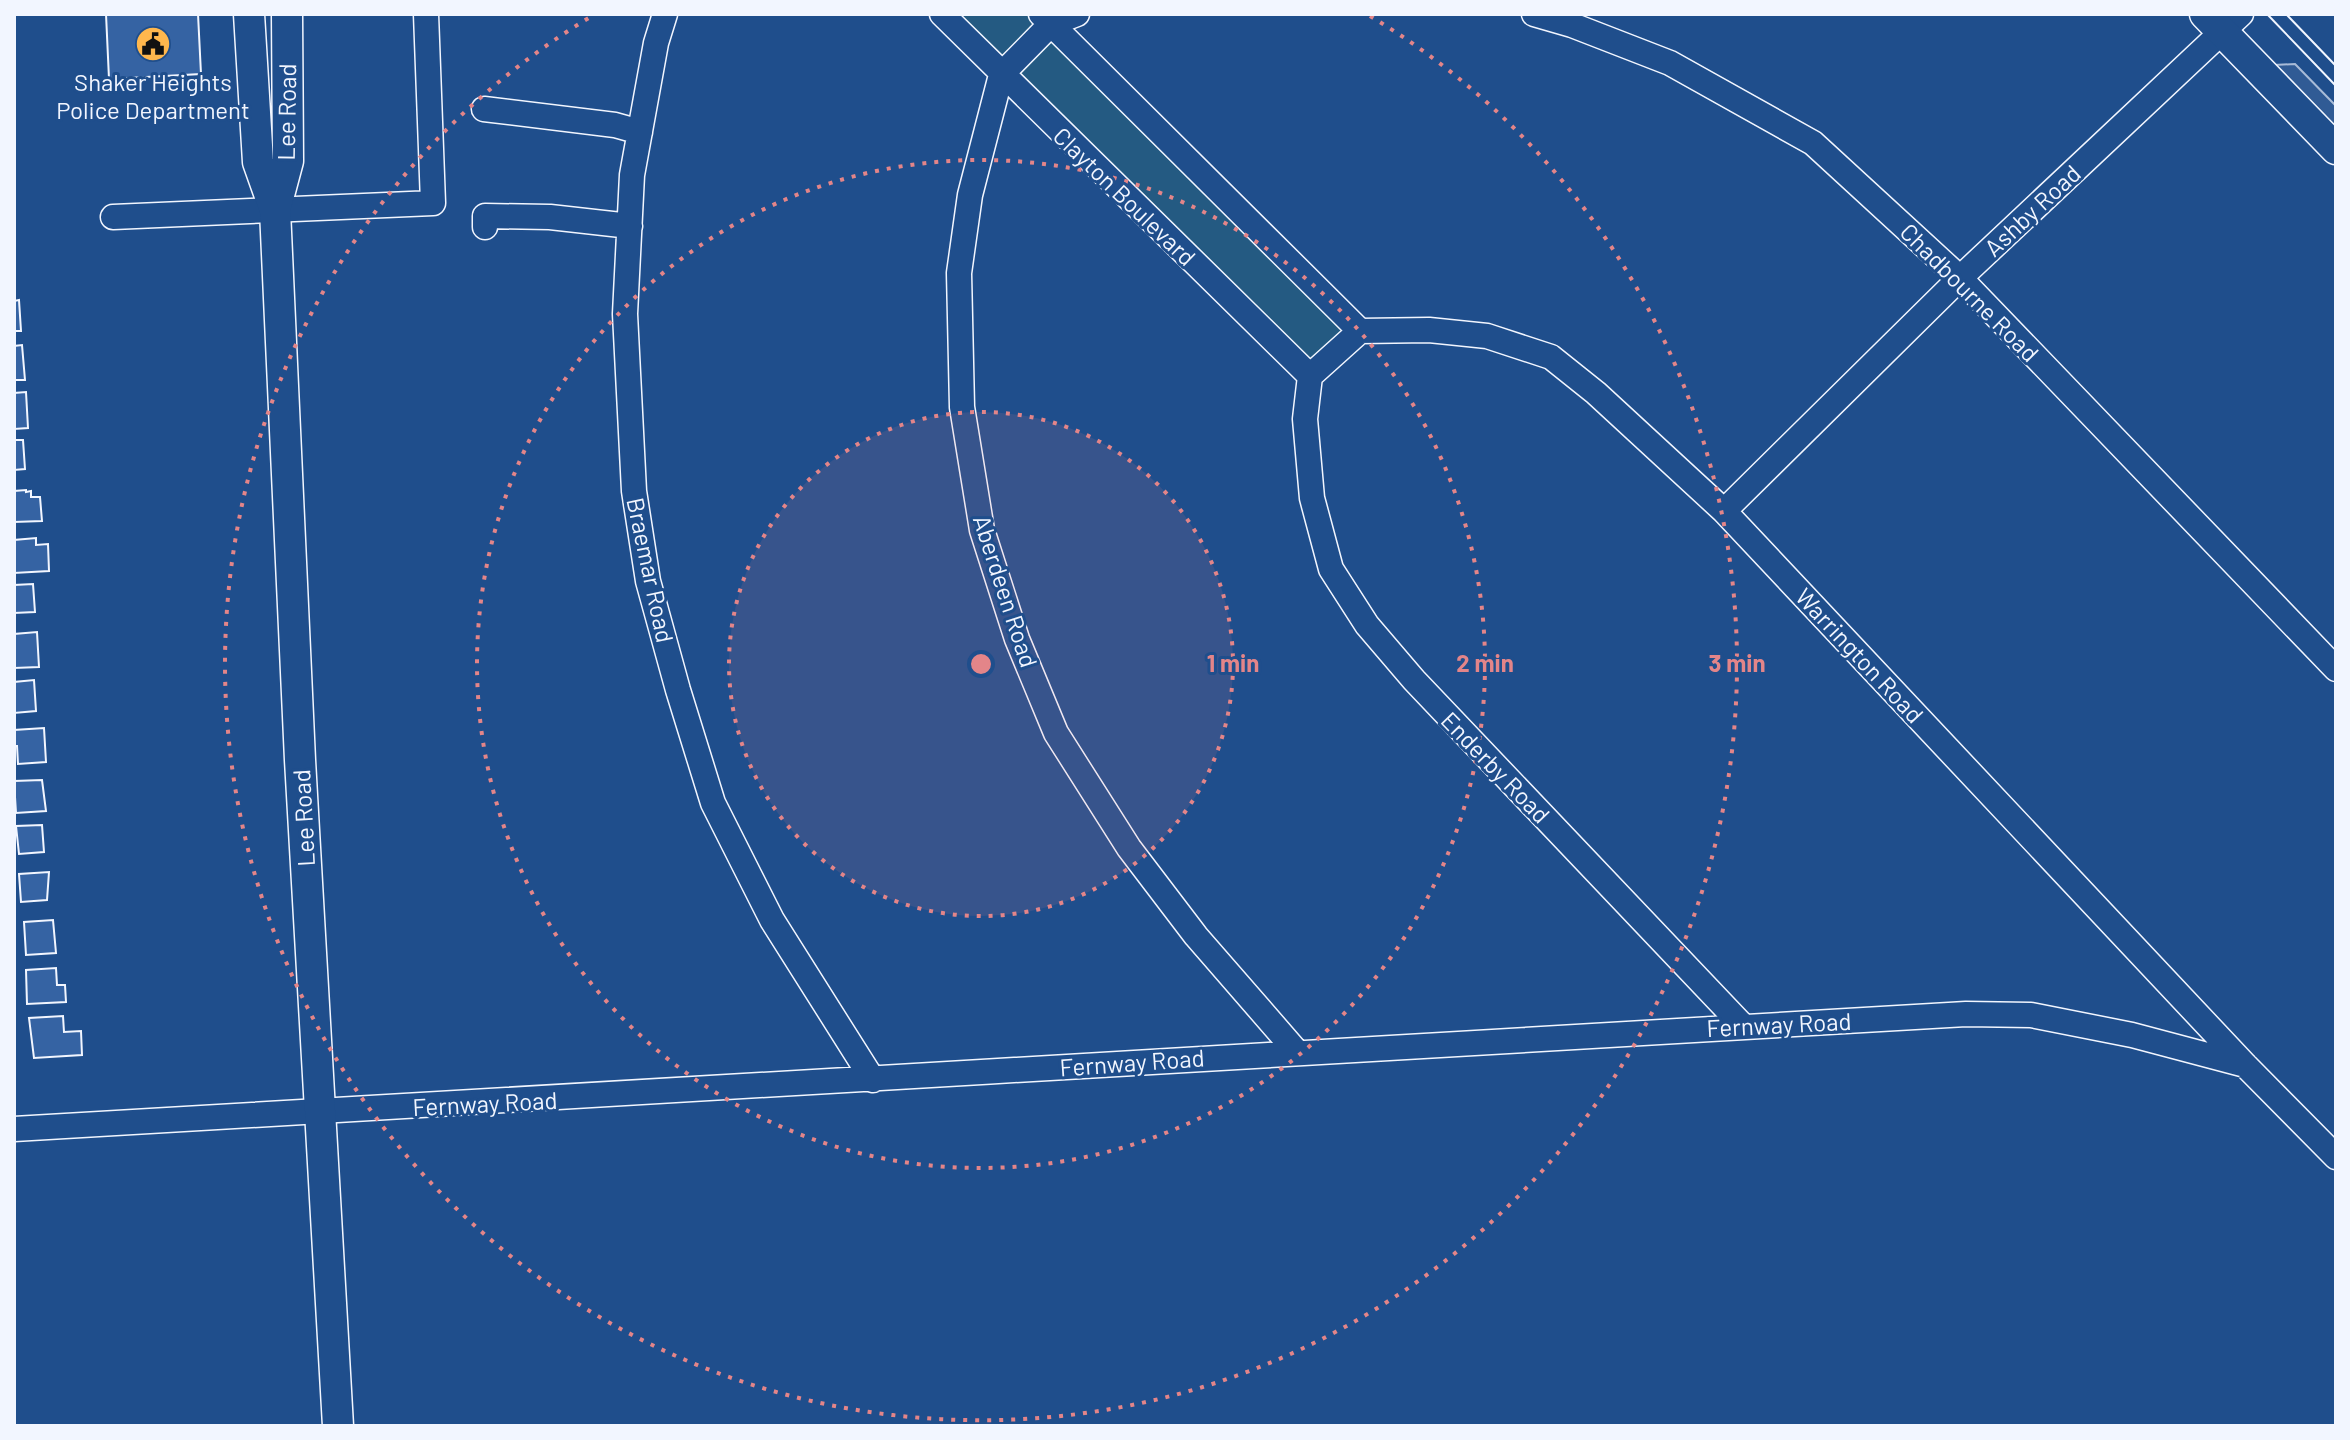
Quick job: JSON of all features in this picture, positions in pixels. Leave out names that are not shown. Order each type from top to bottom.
[{"type":"main road","name":"Lee Road","points":[[249,14],[258,162],[275,210],[300,760],[338,1426]]},
{"type":"main road","name":"Lee Road","points":[[275,210],[288,161],[287,14]]},
{"type":"main road","points":[[2223,19],[2336,149]]},
{"type":"street","points":[[113,217],[433,203],[426,14]]},
{"type":"street","name":"Braemar Road","points":[[665,14],[656,43],[632,175],[625,314],[634,491],[648,581],[713,803],[772,920],[873,1080]]},
{"type":"street","name":"Clayton Boulevard","points":[[942,14],[1310,376]]},
{"type":"street","points":[[1046,19],[1077,14]]},
{"type":"street","name":"Chadbourne Road","points":[[1534,14],[1572,25],[1670,63],[1813,143],[1960,278],[2336,669]]},
{"type":"street","points":[[1046,19],[1360,331],[1310,376]]},
{"type":"street","name":"Aberdeen Road","points":[[1046,19],[1001,75],[970,195],[959,273],[962,407],[982,530],[1017,639],[1056,733],[1129,848],[1196,936],[1296,1051]]},
{"type":"street","name":"Ashby Road","points":[[1724,511],[2223,19]]},
{"type":"street","points":[[485,102],[640,132]]},
{"type":"street","points":[[485,227],[485,216],[550,217],[630,226]]},
{"type":"street","name":"Warrington Road","points":[[1360,331],[1429,330],[1487,336],[1551,357],[1596,393],[1724,511],[2245,1065],[2336,1157]]},
{"type":"street","name":"Enderby Road","points":[[1310,376],[1305,419],[1312,498],[1331,569],[1367,625],[1414,680],[1743,1026]]},
{"type":"street","name":"Fernway Road","points":[[14,1129],[873,1080],[1296,1051],[1966,1014],[2031,1015],[2127,1034],[2245,1065]]},
{"type":"shaded area","points":[[942,14],[1041,14],[1360,331],[1310,376]]},
{"type":"shaded area","points":[[2295,64],[2336,106],[2336,149],[2256,66]]},
{"type":"building","name":"Shaker Heights Police Department","points":[[106,14],[198,14],[201,74],[109,79]]},
{"type":"building","points":[[19,300],[21,331],[14,331],[14,301]]},
{"type":"building","points":[[22,345],[25,380],[14,380],[14,346]]},
{"type":"building","points":[[26,392],[28,428],[14,429],[14,393]]},
{"type":"building","points":[[14,440],[23,440],[25,469],[14,470]]},
{"type":"building","points":[[14,491],[31,491],[31,497],[40,497],[42,521],[14,522]]},
{"type":"building","points":[[36,538],[36,545],[48,544],[49,571],[14,573],[14,540]]},
{"type":"building","points":[[33,584],[35,612],[14,613],[14,585]]},
{"type":"building","points":[[37,632],[39,667],[14,668],[14,634]]},
{"type":"building","points":[[34,680],[36,711],[14,713],[14,682]]},
{"type":"building","points":[[44,728],[46,762],[18,764],[14,730]]},
{"type":"building","points":[[42,780],[46,811],[16,813],[14,781]]},
{"type":"building","points":[[42,825],[44,852],[19,854],[16,826]]},
{"type":"building","points":[[49,872],[47,900],[21,902],[19,874]]},
{"type":"building","points":[[53,920],[56,953],[26,955],[24,922]]},
{"type":"building","points":[[56,968],[57,985],[65,985],[66,1002],[27,1004],[26,970]]},
{"type":"building","points":[[63,1016],[64,1032],[81,1031],[82,1055],[34,1058],[29,1018]]},
{"type":"tram line","points":[[2267,14],[2336,86]]},
{"type":"tram line","points":[[2286,14],[2336,66]]},
{"type":"place","name":"Shaker Heights Police Department","points":[[153,44]]}]
